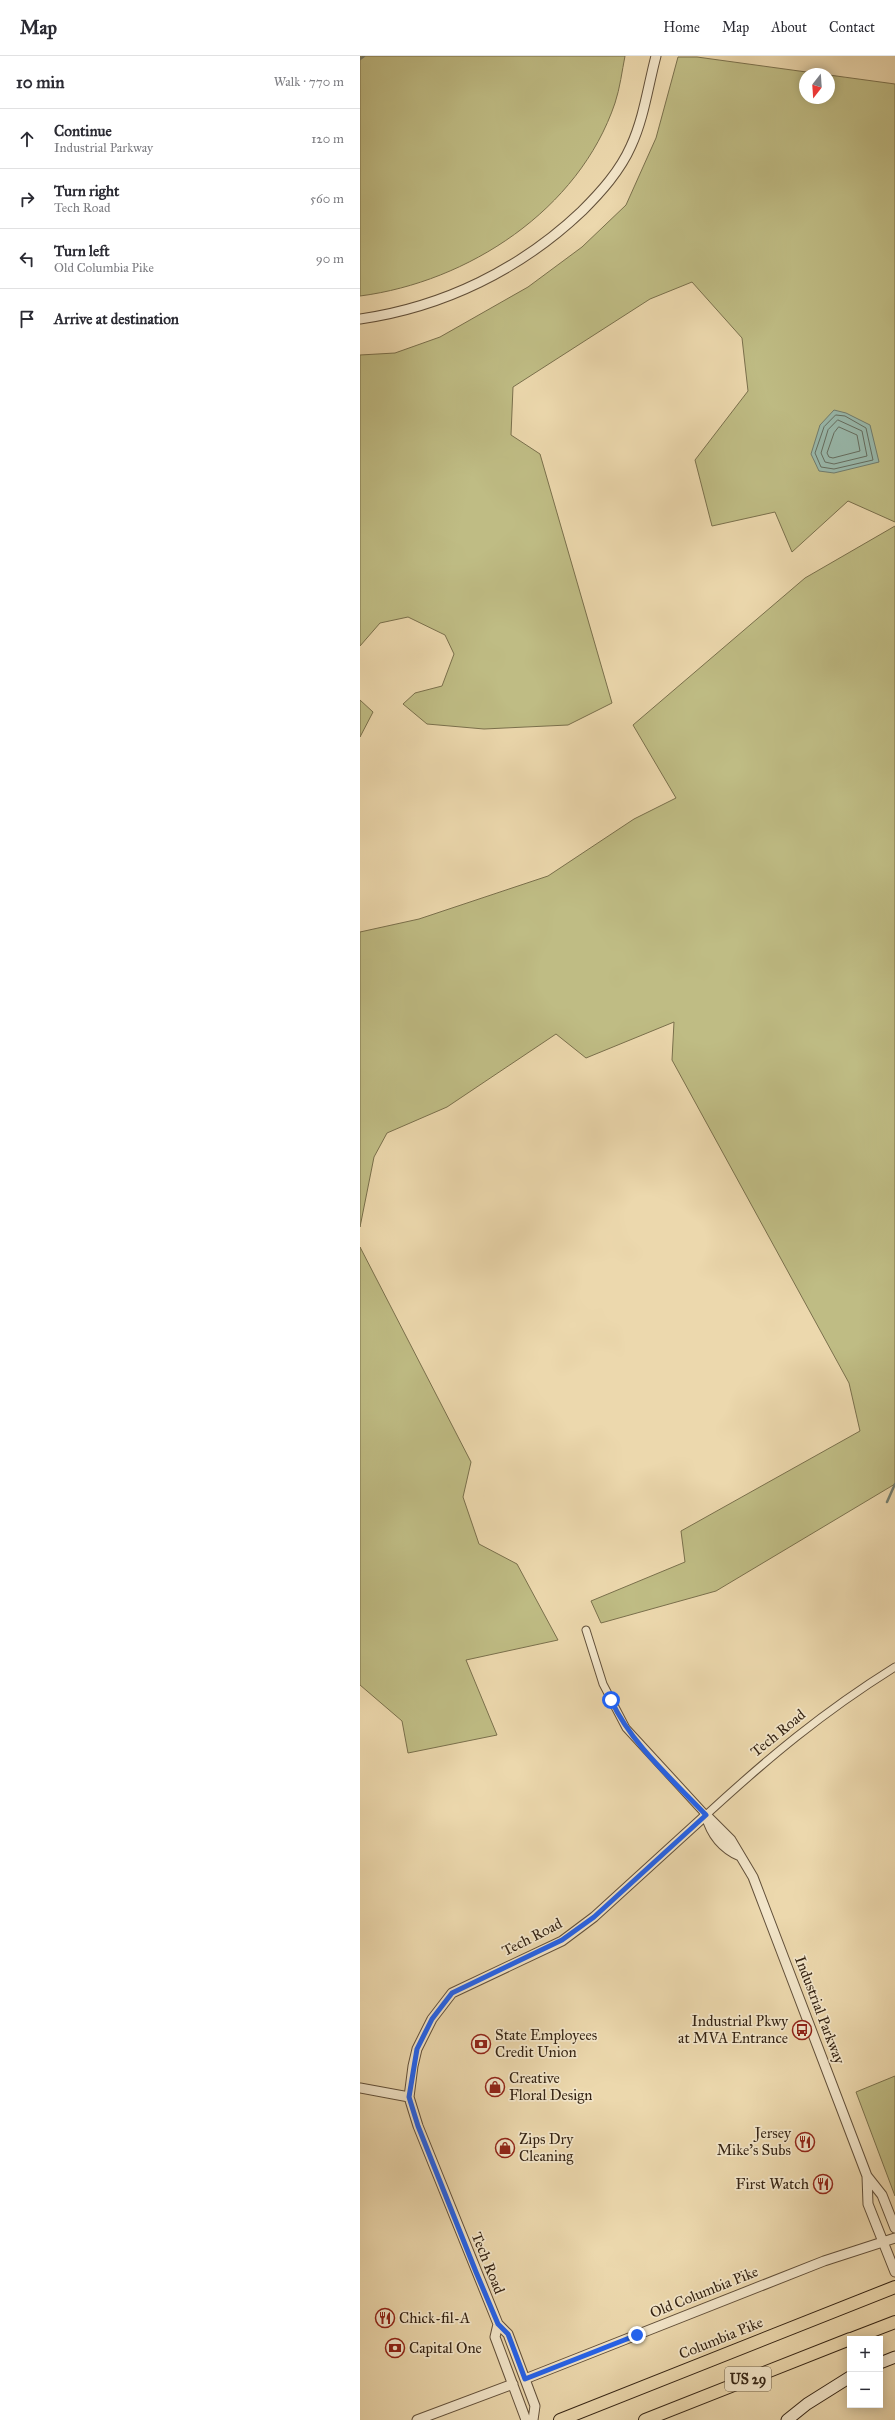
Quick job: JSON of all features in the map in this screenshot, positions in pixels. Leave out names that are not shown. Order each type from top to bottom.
[{"type":"highway","name":"Columbia Pike","points":[[560,2420],[895,2287]]},
{"type":"highway","name":"US 29","points":[[859,2336],[895,2322]]},
{"type":"highway","name":"US 29","points":[[645,2420],[847,2341]]},
{"type":"main road","points":[[883,2362],[895,2357]]},
{"type":"main road","points":[[787,2420],[807,2404],[847,2379]]},
{"type":"street","points":[[360,319],[411,309],[445,298],[487,280],[514,265],[565,226],[606,185],[631,147],[644,109],[656,56]]},
{"type":"street","name":"Industrial Parkway","points":[[586,1630],[603,1684],[626,1728],[706,1815],[710,1830],[720,1843],[730,1852],[740,1856],[753,1877],[867,2176],[882,2195],[895,2228]]},
{"type":"street","name":"Tech Road","points":[[533,2420],[536,2406],[508,2334],[498,2324],[443,2189],[409,2097],[417,2049],[432,2019],[452,1993],[562,1940],[594,1917],[770,1756],[807,1726],[856,1691],[895,1667]]},
{"type":"street","points":[[360,2088],[409,2097]]},
{"type":"street","name":"Industrial Parkway","points":[[867,2176],[868,2204],[895,2272]]},
{"type":"street","name":"Old Columbia Pike","points":[[525,2379],[744,2292],[882,2241],[895,2238]]},
{"type":"street","name":"Tech Road","points":[[498,2324],[495,2337],[526,2420]]},
{"type":"street","points":[[417,2420],[512,2384]]},
{"type":"shaded area","points":[[360,56],[625,56],[615,103],[598,141],[575,176],[547,207],[514,234],[479,257],[440,275],[400,288],[360,296]]},
{"type":"shaded area","points":[[678,57],[697,57],[799,71],[799,104],[835,104],[835,76],[895,84],[895,522],[848,501],[792,552],[775,512],[712,526],[695,460],[748,391],[742,338],[692,282],[650,299],[513,387],[511,435],[540,454],[612,703],[568,725],[484,729],[427,724],[403,704],[415,693],[442,686],[454,654],[445,635],[408,617],[380,623],[360,646],[360,355],[395,353],[440,337],[528,287],[582,247],[626,205],[656,138]]},
{"type":"shaded area","points":[[895,526],[895,1484],[716,1591],[601,1623],[591,1601],[685,1562],[681,1531],[860,1431],[849,1383],[672,1060],[674,1022],[586,1058],[556,1034],[447,1107],[387,1133],[374,1157],[360,1227],[360,932],[419,919],[548,876],[634,819],[676,798],[633,725],[805,578]]},
{"type":"shaded area","points":[[360,700],[373,712],[360,737]]},
{"type":"shaded area","points":[[360,1247],[471,1462],[463,1497],[479,1544],[517,1564],[558,1640],[466,1660],[497,1735],[408,1753],[402,1721],[360,1685]]},
{"type":"shaded area","points":[[895,2076],[895,2196],[856,2092]]},
{"type":"water","points":[[834,410],[846,413],[870,425],[879,462],[834,473],[819,471],[811,454],[820,425]]},
{"type":"waterway","points":[[360,59],[364,56]]},
{"type":"waterway","points":[[887,1502],[895,1484]]},
{"type":"place","name":"Industrial Pkwy at MVA Entrance","points":[[802,2030]]},
{"type":"place","name":"State Employees Credit Union","points":[[481,2044]]},
{"type":"place","name":"Creative Floral Design","points":[[495,2087]]},
{"type":"place","name":"Jersey Mike's Subs","points":[[805,2142]]},
{"type":"place","name":"Zips Dry Cleaning","points":[[505,2148]]},
{"type":"place","name":"First Watch","points":[[823,2184]]},
{"type":"place","name":"Chick-fil-A","points":[[385,2318]]},
{"type":"place","name":"Capital One","points":[[395,2348]]},
{"type":"route","points":[[611,1700],[616,1712],[626,1728],[639,1744],[706,1815],[594,1917],[562,1940],[452,1993],[438,2009],[417,2049],[409,2097],[418,2126],[476,2272],[498,2324],[508,2334],[525,2379],[637,2335]]}]
